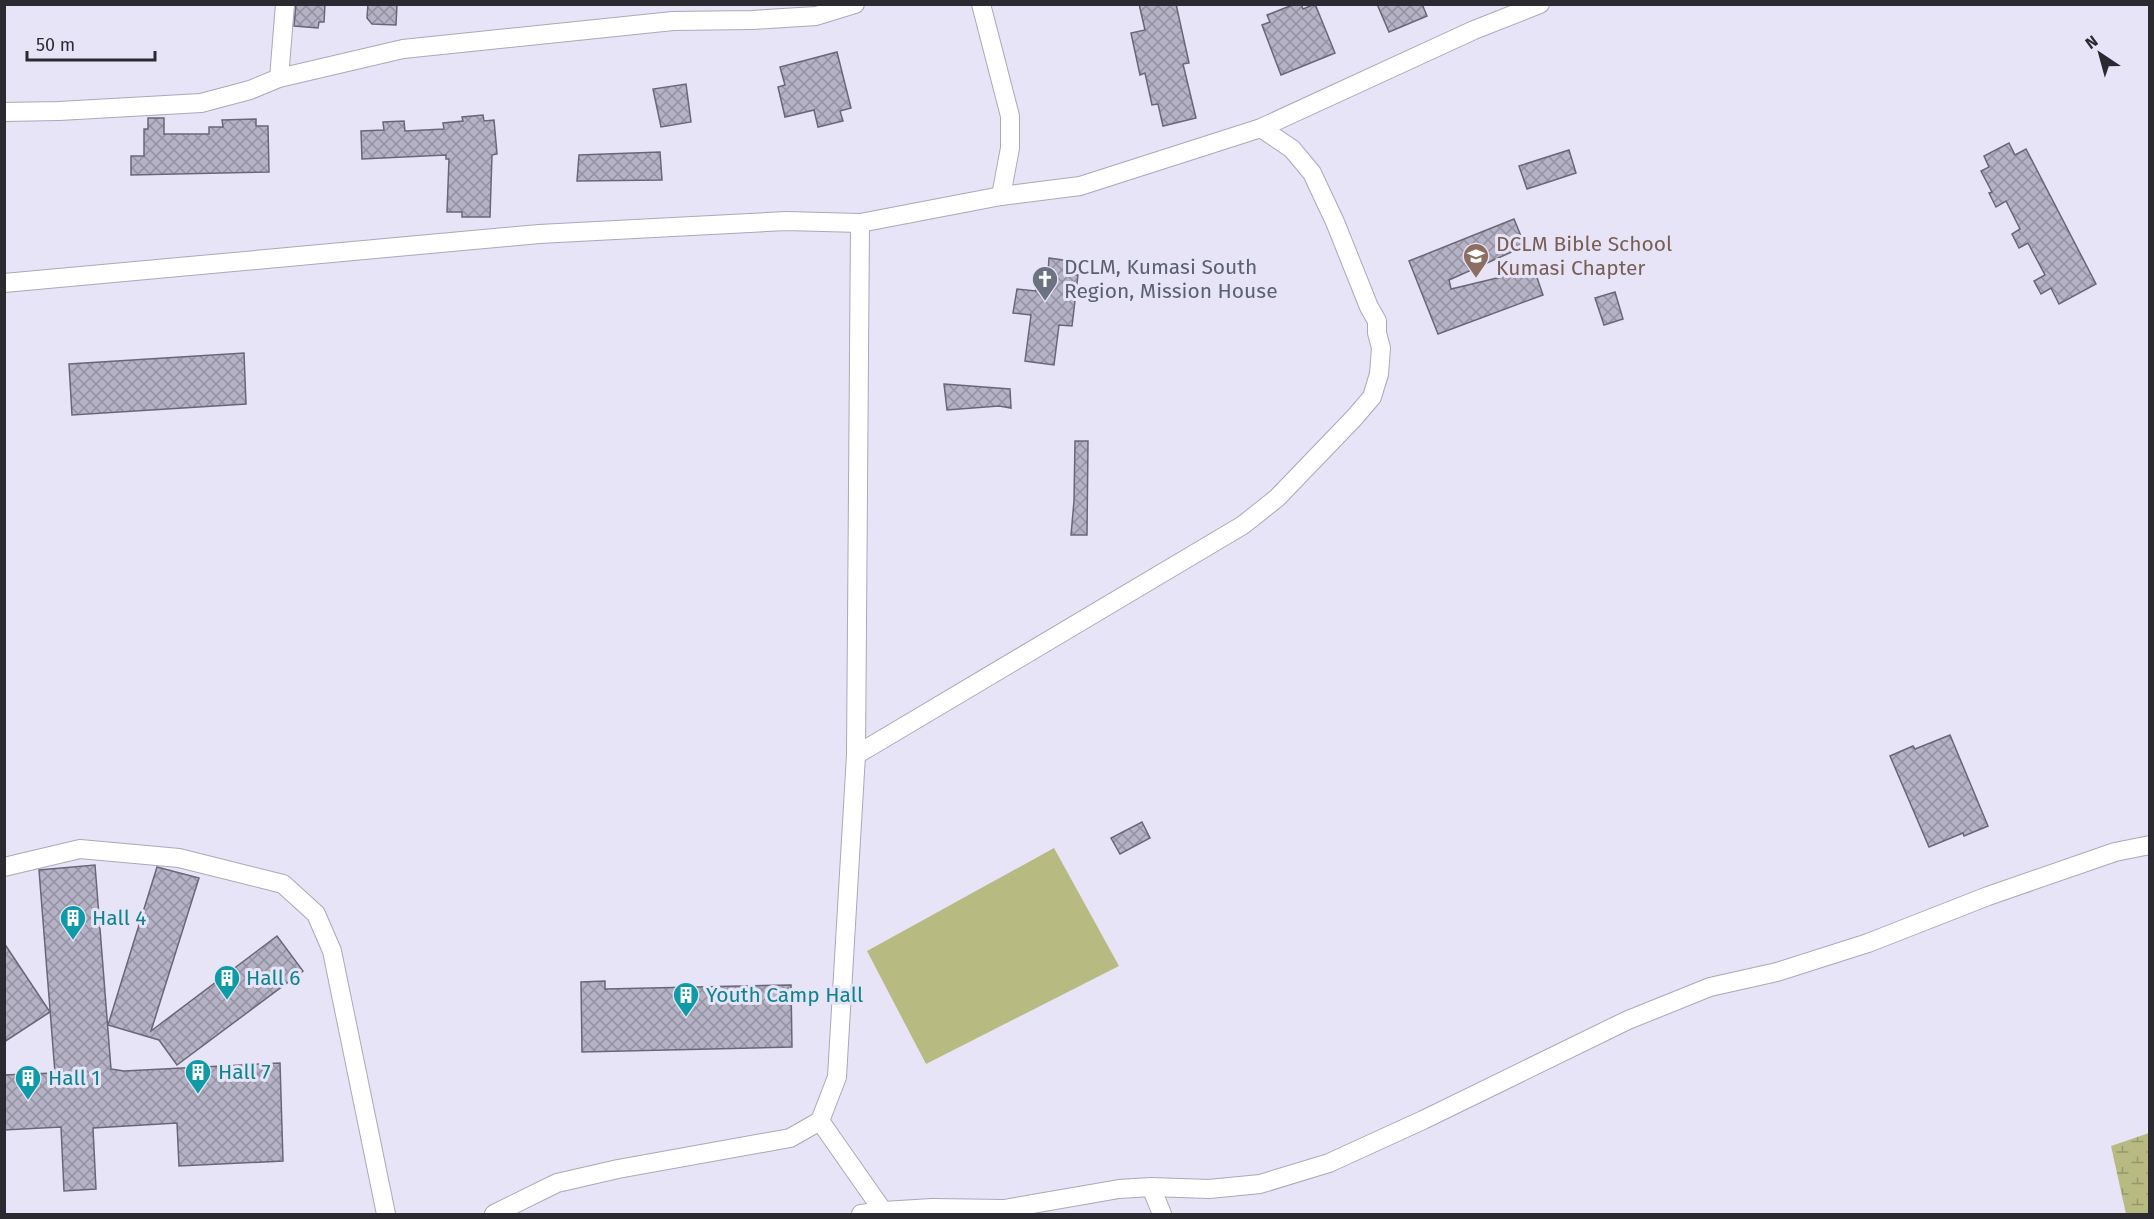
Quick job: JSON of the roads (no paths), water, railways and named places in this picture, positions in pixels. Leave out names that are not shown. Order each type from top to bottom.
[{"type":"street","points":[[279,78],[285,4]]},
{"type":"street","points":[[4,112],[201,103],[250,90],[279,78],[402,49],[673,21],[816,16],[855,4]]},
{"type":"street","points":[[981,4],[1010,116],[1010,148],[1001,196]]},
{"type":"street","points":[[4,283],[539,234],[786,221],[860,223],[1001,196],[1080,186],[1261,128],[1474,30],[1540,4]]},
{"type":"street","points":[[856,755],[1243,525],[1277,498],[1372,397],[1379,374],[1381,348],[1377,321],[1369,308],[1335,222],[1312,173],[1292,149],[1261,128]]},
{"type":"street","points":[[494,1215],[557,1183],[618,1169],[790,1137],[820,1121],[837,1077],[856,755],[855,606],[860,223]]},
{"type":"street","points":[[861,1215],[883,1211],[932,1208],[1004,1209],[1119,1189],[1151,1187],[1209,1189],[1260,1184],[1329,1163],[1628,1020],[1710,987],[1776,972],[1868,943],[1988,896],[2115,852],[2150,845]]},
{"type":"street","points":[[4,867],[80,849],[179,858],[283,884],[308,906],[316,914],[332,951],[386,1215]]},
{"type":"street","points":[[820,1121],[883,1211]]},
{"type":"street","points":[[1151,1187],[1162,1215]]},
{"type":"place","name":"DCLM Bible School Kumasi Chapter","points":[[1476,279]]},
{"type":"place","name":"DCLM, Kumasi South Region, Mission House","points":[[1045,302]]},
{"type":"place","name":"Hall 4","points":[[73,941]]},
{"type":"place","name":"Hall 6","points":[[227,1001]]},
{"type":"place","name":"Youth Camp Hall","points":[[686,1018]]},
{"type":"place","name":"Hall 7","points":[[198,1095]]},
{"type":"place","name":"Hall 1","points":[[28,1101]]}]
